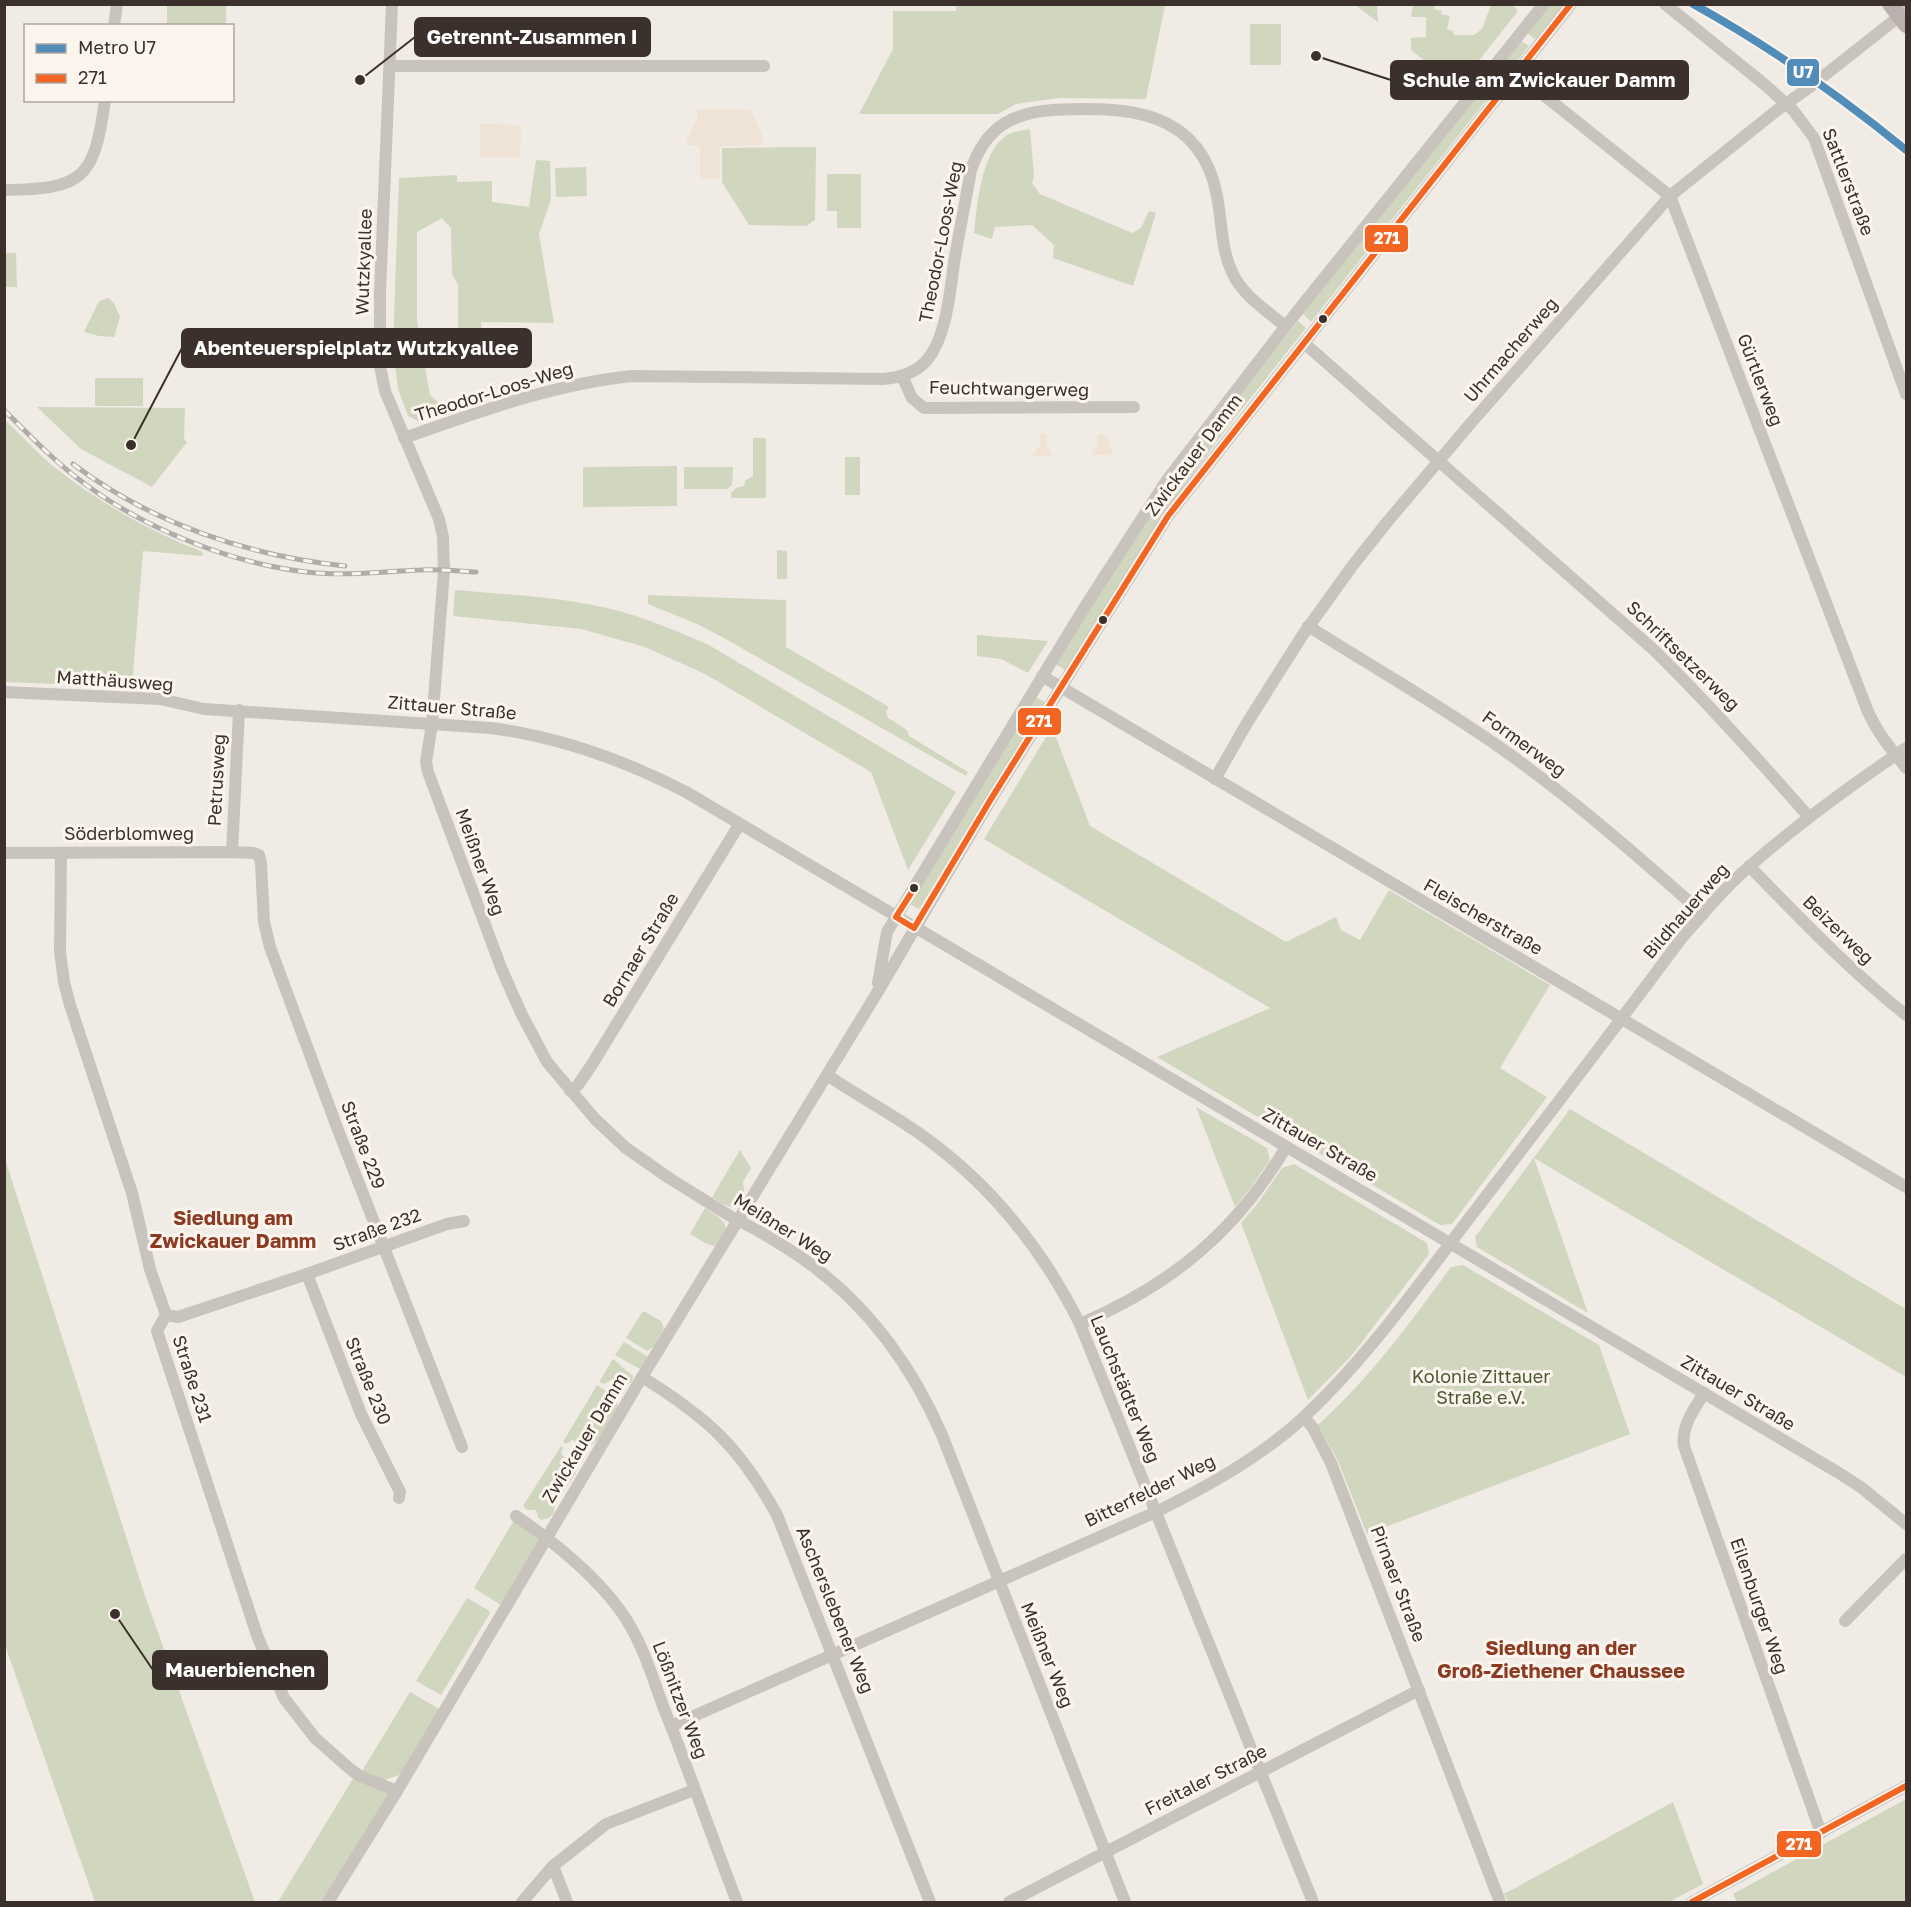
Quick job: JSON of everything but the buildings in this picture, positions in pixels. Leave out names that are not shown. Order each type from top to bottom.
[{"type":"street","points":[[114,24],[117,4]]},
{"type":"street","name":"Wutzkyallee","points":[[392,4],[379,347],[386,391],[439,519],[443,537],[443,595],[432,724]]},
{"type":"street","name":"Zwickauer Damm","points":[[877,993],[887,932],[1042,676],[1167,480],[1544,4]]},
{"type":"street","name":"Zwickauer Damm","points":[[327,1902],[396,1791],[642,1377],[877,993],[914,928],[1168,516],[1571,4]]},
{"type":"street","name":"Sattlerstraße","points":[[1665,4],[1764,84],[1806,126],[1819,150],[1906,394]]},
{"type":"street","name":"Uhrmacherweg","points":[[1215,779],[1308,626],[1381,530],[1670,196],[1901,14]]},
{"type":"street","points":[[390,66],[764,66]]},
{"type":"street","points":[[1516,73],[1670,196]]},
{"type":"street","points":[[4,190],[38,190],[55,187],[78,177],[93,159],[99,140],[105,102]]},
{"type":"street","name":"Theodor-Loos-Weg","points":[[404,438],[559,389],[610,378],[632,376],[870,380],[902,376],[921,366],[938,341],[948,301],[971,170],[984,141],[998,128],[1015,118],[1048,111],[1080,109],[1131,113],[1169,124],[1188,137],[1201,152],[1213,176],[1225,249],[1232,273],[1240,286],[1286,327]]},
{"type":"street","name":"Gürtlerweg","points":[[1670,196],[1868,712],[1875,728],[1906,768]]},
{"type":"street","name":"Schriftsetzerweg","points":[[1304,343],[1654,650],[1723,720],[1809,817]]},
{"type":"street","name":"Feuchtwangerweg","points":[[902,376],[912,398],[924,408],[1134,407]]},
{"type":"street","name":"Formerweg","points":[[1308,626],[1504,750],[1629,849],[1703,914]]},
{"type":"street","name":"Fleischerstraße","points":[[1042,676],[1906,1188]]},
{"type":"street","name":"Matthäusweg","points":[[4,692],[160,699],[204,708],[222,709]]},
{"type":"street","name":"Zittauer Straße","points":[[222,709],[491,728],[525,733],[592,750],[660,779],[1704,1393],[1862,1488],[1906,1524]]},
{"type":"street","name":"Petrusweg","points":[[232,852],[239,710]]},
{"type":"street","name":"Meißner Weg","points":[[432,724],[426,762],[428,772],[502,970],[522,1015],[548,1062],[595,1119],[626,1148],[738,1221],[748,1224],[791,1250],[837,1285],[875,1324],[912,1375],[932,1413],[1125,1902]]},
{"type":"street","name":"Bildhauerweg","points":[[1532,1137],[1681,939],[1749,866],[1809,817],[1906,748]]},
{"type":"street","name":"Bornaer Straße","points":[[570,1091],[578,1085],[591,1066],[739,825]]},
{"type":"street","name":"Söderblomweg","points":[[4,853],[253,853]]},
{"type":"street","name":"Straße 231","points":[[61,853],[60,952],[64,982],[132,1193],[150,1269],[166,1315],[157,1331],[258,1638],[284,1698],[315,1738],[358,1775],[396,1791]]},
{"type":"street","name":"Straße 229","points":[[253,853],[259,855],[261,863],[264,922],[270,947],[338,1130],[462,1448]]},
{"type":"street","name":"Beizerweg","points":[[1749,866],[1800,920],[1906,1015]]},
{"type":"street","name":"Lauchstädter Weg","points":[[827,1075],[923,1136],[970,1175],[1005,1210],[1030,1241],[1062,1290],[1080,1324],[1313,1902]]},
{"type":"street","name":"Bitterfelder Weg","points":[[671,1726],[1156,1512],[1233,1471],[1304,1417],[1365,1353],[1532,1137]]},
{"type":"street","points":[[1080,1324],[1111,1311],[1156,1286],[1190,1260],[1223,1230],[1252,1198],[1286,1147]]},
{"type":"street","name":"Straße 232","points":[[166,1315],[177,1317],[447,1224],[464,1221]]},
{"type":"street","name":"Straße 230","points":[[307,1274],[361,1414],[400,1492],[399,1498]]},
{"type":"street","name":"Ascherslebener Weg","points":[[642,1377],[705,1420],[736,1450],[759,1481],[777,1515],[834,1655],[930,1902]]},
{"type":"street","name":"Eilenburger Weg","points":[[1704,1393],[1685,1427],[1682,1437],[1684,1446],[1821,1833]]},
{"type":"street","name":"Pirnaer Straße","points":[[1304,1417],[1313,1428],[1331,1463],[1500,1902]]},
{"type":"street","points":[[516,1516],[547,1537]]},
{"type":"street","name":"Lößnitzer Weg","points":[[547,1537],[609,1596],[630,1625],[671,1726],[737,1902]]},
{"type":"street","points":[[1845,1621],[1906,1559]]},
{"type":"street","name":"Freitaler Straße","points":[[1009,1902],[1419,1690]]},
{"type":"street","points":[[1692,1902],[1906,1786]]},
{"type":"street","points":[[522,1902],[553,1866],[606,1824],[694,1790]]},
{"type":"street","points":[[553,1866],[567,1902]]},
{"type":"green space","points":[[957,4],[1165,5],[1146,99],[1058,98],[1016,104],[998,114],[859,114],[893,49],[893,11],[956,11]]},
{"type":"green space","points":[[167,5],[226,5],[226,24],[167,24]]},
{"type":"green space","points":[[1355,5],[1377,5],[1378,22]]},
{"type":"green space","points":[[1413,5],[1435,5],[1434,9],[1450,16],[1447,29],[1453,31],[1454,35],[1474,35],[1482,29],[1491,5],[1513,5],[1518,11],[1458,87],[1411,50],[1411,38],[1426,37],[1426,17],[1411,17]]},
{"type":"green space","points":[[1549,5],[1564,5],[1536,40],[1527,33]]},
{"type":"green space","points":[[1250,24],[1281,24],[1281,65],[1250,65]]},
{"type":"green space","points":[[1520,40],[1529,46],[1311,322],[1303,314]]},
{"type":"green space","points":[[1030,129],[1034,176],[1032,183],[1040,194],[1132,233],[1141,228],[1149,211],[1156,213],[1133,286],[1053,258],[1054,245],[1032,225],[995,227],[992,239],[974,233],[982,180],[991,153],[1007,135]]},
{"type":"green space","points":[[816,147],[815,220],[806,226],[749,225],[722,182],[722,148]]},
{"type":"green space","points":[[536,160],[550,161],[551,199],[539,234],[554,323],[481,322],[483,344],[464,345],[458,341],[458,285],[452,274],[451,228],[442,218],[417,232],[417,321],[430,395],[447,410],[418,421],[408,416],[398,389],[393,348],[399,178],[457,175],[457,182],[492,181],[492,202],[529,207]]},
{"type":"green space","points":[[586,167],[587,196],[556,197],[555,168]]},
{"type":"green space","points":[[827,174],[861,174],[861,228],[837,228],[837,211],[827,211]]},
{"type":"green space","points":[[5,253],[16,253],[17,287],[5,287]]},
{"type":"green space","points":[[108,298],[114,303],[120,317],[114,337],[84,332],[99,301]]},
{"type":"green space","points":[[1298,321],[1306,328],[1230,424],[1164,513],[1065,670],[1056,664],[1140,526],[1179,475],[1200,452],[1196,449]]},
{"type":"green space","points":[[95,378],[143,378],[143,406],[95,406]]},
{"type":"green space","points":[[37,407],[185,408],[184,439],[187,442],[152,487],[81,449]]},
{"type":"green space","points":[[4,419],[48,462],[89,493],[163,535],[203,552],[202,556],[143,551],[132,687],[5,682]]},
{"type":"green space","points":[[753,438],[766,438],[766,498],[731,498],[731,493],[736,488],[744,486],[745,481],[753,476]]},
{"type":"green space","points":[[845,457],[860,457],[860,495],[845,495]]},
{"type":"green space","points":[[677,466],[677,506],[583,507],[583,467]]},
{"type":"green space","points":[[684,467],[733,467],[732,485],[727,489],[684,489]]},
{"type":"green space","points":[[777,550],[787,551],[787,579],[777,579]]},
{"type":"green space","points":[[455,590],[571,601],[603,607],[680,632],[709,645],[956,792],[908,870],[871,772],[705,674],[645,647],[581,629],[453,616]]},
{"type":"green space","points":[[648,595],[786,600],[786,647],[889,707],[886,712],[888,718],[907,730],[909,736],[968,772],[966,776],[724,638],[648,604]]},
{"type":"green space","points":[[977,635],[1048,641],[1028,673],[1001,659],[977,656]]},
{"type":"green space","points":[[1035,697],[1045,702],[919,909],[910,904]]},
{"type":"green space","points":[[1052,727],[1090,826],[1286,942],[1336,917],[1341,930],[1360,940],[1389,890],[1550,985],[1500,1068],[1547,1097],[1452,1224],[1440,1225],[1157,1057],[1270,1008],[984,839]]},
{"type":"green space","points":[[1196,1107],[1267,1148],[1270,1160],[1235,1207]]},
{"type":"green space","points":[[1570,1109],[1906,1309],[1906,1377],[1534,1158],[1588,1313],[1477,1247],[1475,1237]]},
{"type":"green space","points":[[740,1150],[751,1168],[743,1182],[745,1200],[733,1207],[712,1197]]},
{"type":"green space","points":[[5,1159],[146,1599],[255,1902],[95,1902],[5,1645]]},
{"type":"green space","name":"Kolonie Zittauer Straße e.V.","points":[[1294,1164],[1427,1243],[1429,1254],[1352,1355],[1308,1400],[1241,1223],[1282,1168]]},
{"type":"green space","points":[[705,1208],[725,1224],[724,1233],[714,1246],[690,1234]]},
{"type":"green space","name":"Kolonie Zittauer Straße e.V.","points":[[1463,1265],[1599,1345],[1630,1434],[1367,1534],[1338,1461],[1318,1425],[1372,1369],[1451,1267]]},
{"type":"green space","points":[[643,1311],[661,1321],[664,1328],[655,1346],[647,1351],[626,1338]]},
{"type":"green space","points":[[624,1342],[648,1357],[640,1369],[615,1355]]},
{"type":"green space","points":[[613,1359],[633,1376],[632,1382],[624,1385],[613,1379],[604,1384],[599,1382]]},
{"type":"green space","points":[[597,1385],[615,1398],[618,1406],[599,1439],[592,1445],[586,1446],[572,1440],[566,1444],[563,1442]]},
{"type":"green space","points":[[561,1446],[563,1448],[561,1454],[577,1469],[560,1495],[554,1513],[549,1518],[541,1520],[536,1510],[527,1510],[523,1506]]},
{"type":"green space","points":[[514,1520],[539,1541],[501,1605],[474,1588]]},
{"type":"green space","points":[[467,1598],[490,1613],[441,1695],[416,1681]]},
{"type":"green space","points":[[410,1692],[441,1710],[399,1775],[385,1780],[362,1771]]},
{"type":"green space","points":[[354,1777],[391,1792],[323,1902],[278,1902]]},
{"type":"green space","points":[[1906,1799],[1906,1902],[1737,1902],[1733,1894]]},
{"type":"green space","points":[[1673,1802],[1703,1884],[1669,1902],[1508,1902],[1504,1894]]},
{"type":"shaded area","points":[[697,109],[751,110],[762,135],[762,145],[720,146],[720,179],[700,178],[700,146],[687,145],[687,139],[697,119]]},
{"type":"shaded area","points":[[480,124],[521,125],[520,157],[480,157]]},
{"type":"shaded area","points":[[1040,434],[1047,434],[1047,445],[1053,456],[1032,456],[1040,445]]},
{"type":"shaded area","points":[[1097,435],[1108,435],[1108,443],[1113,454],[1091,455],[1097,444]]},
{"type":"railway","points":[[4,410],[63,467],[85,484],[137,517],[195,544],[256,563],[316,573],[355,574],[428,570],[476,572]]},
{"type":"railway","points":[[73,464],[103,485],[135,503],[168,520],[202,533],[273,554],[345,566]]},
{"type":"metro line","name":"U7","points":[[1693,4],[1803,72],[1906,150]]},
{"type":"transit line","name":"271","points":[[915,887],[896,917],[914,928],[991,799],[1168,516],[1571,4]]},
{"type":"transit line","name":"271","points":[[1692,1902],[1906,1786]]},
{"type":"place","name":"Schule am Zwickauer Damm","points":[[1316,56]]},
{"type":"place","name":"Getrennt-Zusammen I","points":[[360,80]]},
{"type":"place","name":"Abenteuerspielplatz Wutzkyallee","points":[[131,445]]},
{"type":"place","name":"Mauerbienchen","points":[[115,1614]]},
{"type":"district","name":"Siedlung am Zwickauer Damm","points":[[233,1230]]},
{"type":"district","name":"Siedlung an der Groß-Ziethener Chaussee","points":[[1561,1660]]}]
